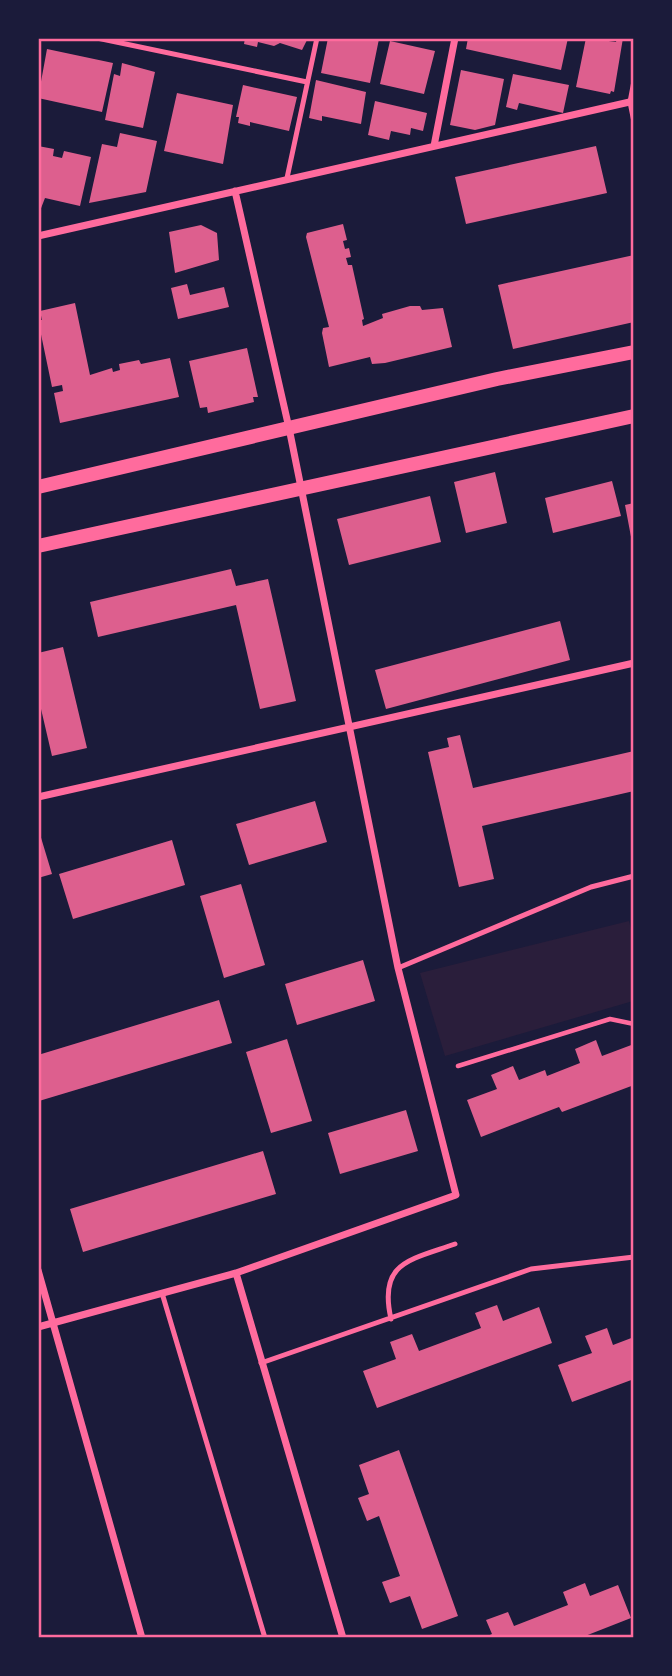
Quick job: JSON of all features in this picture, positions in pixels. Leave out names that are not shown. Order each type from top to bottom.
[{"type":"main road","points":[[38,487],[497,379],[634,352]]},
{"type":"main road","points":[[38,546],[634,416]]},
{"type":"street","points":[[434,146],[455,38]]},
{"type":"street","points":[[38,236],[632,102]]},
{"type":"street","points":[[38,1327],[236,1273],[456,1195],[398,968],[289,428],[235,191]]},
{"type":"street","points":[[38,797],[634,663]]},
{"type":"street","points":[[38,1270],[142,1637]]},
{"type":"street","points":[[236,1273],[343,1637]]},
{"type":"lane","points":[[97,38],[307,82]]},
{"type":"lane","points":[[287,178],[317,38]]},
{"type":"lane","points":[[634,81],[634,122]]},
{"type":"lane","points":[[398,968],[591,887],[634,876]]},
{"type":"lane","points":[[391,1319],[386,1297],[390,1279],[400,1263],[454,1244]]},
{"type":"lane","points":[[261,1363],[531,1269],[634,1257]]},
{"type":"lane","points":[[162,1293],[265,1637]]},
{"type":"path","points":[[458,1066],[610,1019],[634,1024]]},
{"type":"shaded area","points":[[629,921],[633,937],[633,1001],[445,1056],[420,973]]},
{"type":"building","points":[[245,38],[308,38],[302,50],[280,43],[274,46],[258,42],[257,47],[244,44]]},
{"type":"building","points":[[328,38],[379,39],[370,83],[321,73]]},
{"type":"building","points":[[468,38],[568,38],[561,70],[466,49]]},
{"type":"building","points":[[586,38],[616,42],[617,38],[623,38],[614,92],[611,91],[610,94],[576,87]]},
{"type":"building","points":[[390,41],[435,51],[424,94],[380,84]]},
{"type":"building","points":[[47,49],[113,63],[102,112],[38,98]]},
{"type":"building","points":[[122,63],[155,72],[143,128],[105,120],[114,74],[120,76]]},
{"type":"building","points":[[461,70],[504,79],[495,125],[475,130],[450,125]]},
{"type":"building","points":[[513,74],[569,85],[563,113],[519,103],[517,110],[506,107]]},
{"type":"building","points":[[316,80],[366,92],[361,124],[322,116],[322,121],[309,118]]},
{"type":"building","points":[[243,85],[297,97],[289,131],[250,122],[250,126],[238,123],[239,117],[236,117]]},
{"type":"building","points":[[177,93],[233,105],[223,164],[164,151]]},
{"type":"building","points":[[375,101],[427,113],[423,131],[411,128],[410,135],[391,131],[389,140],[368,135]]},
{"type":"building","points":[[120,133],[157,141],[146,192],[89,203],[102,144],[117,147]]},
{"type":"building","points":[[38,146],[54,149],[53,156],[62,158],[64,151],[91,157],[80,206],[45,198],[38,216]]},
{"type":"building","points":[[596,146],[607,193],[466,224],[455,177]]},
{"type":"building","points":[[343,224],[347,240],[343,241],[345,249],[349,248],[351,257],[346,258],[348,265],[352,265],[364,319],[363,326],[383,318],[382,314],[410,306],[420,306],[422,310],[443,308],[452,347],[385,363],[372,364],[370,357],[329,367],[322,333],[323,328],[329,327],[306,237],[307,233]]},
{"type":"building","points":[[201,225],[217,233],[219,260],[175,273],[169,232]]},
{"type":"building","points":[[634,255],[634,322],[513,349],[498,285]]},
{"type":"building","points":[[187,284],[190,295],[224,287],[229,307],[178,319],[171,288]]},
{"type":"building","points":[[75,303],[90,375],[112,368],[113,372],[120,370],[119,364],[139,360],[141,364],[170,358],[179,397],[60,423],[54,393],[63,391],[62,385],[52,387],[38,320],[42,320],[40,311]]},
{"type":"building","points":[[247,348],[258,397],[253,397],[254,402],[208,413],[207,407],[200,408],[189,361]]},
{"type":"building","points":[[495,472],[507,523],[466,533],[454,482]]},
{"type":"building","points":[[612,481],[621,516],[553,533],[545,498]]},
{"type":"building","points":[[430,496],[441,542],[349,565],[337,519]]},
{"type":"building","points":[[634,503],[634,542],[632,542],[625,505]]},
{"type":"building","points":[[231,569],[236,586],[268,579],[296,701],[260,709],[236,605],[98,637],[90,602]]},
{"type":"building","points":[[560,621],[570,660],[386,709],[375,670]]},
{"type":"building","points":[[63,647],[87,748],[52,756],[38,696],[38,653]]},
{"type":"building","points":[[460,735],[473,788],[634,751],[634,791],[482,826],[494,879],[459,887],[428,752],[449,747],[447,738]]},
{"type":"building","points":[[315,801],[327,842],[249,865],[236,824]]},
{"type":"building","points":[[38,832],[52,874],[38,878]]},
{"type":"building","points":[[172,840],[185,885],[73,919],[59,874]]},
{"type":"building","points":[[241,884],[265,965],[224,978],[200,896]]},
{"type":"building","points":[[363,960],[375,1001],[297,1025],[285,984]]},
{"type":"building","points":[[219,1000],[232,1043],[39,1101],[38,1055]]},
{"type":"building","points":[[287,1039],[312,1121],[271,1133],[246,1052]]},
{"type":"building","points":[[596,1040],[602,1056],[634,1044],[634,1085],[562,1112],[559,1107],[481,1137],[467,1100],[497,1089],[491,1075],[513,1066],[519,1080],[545,1070],[547,1076],[580,1063],[575,1049]]},
{"type":"building","points":[[406,1110],[418,1151],[340,1174],[328,1133]]},
{"type":"building","points":[[263,1151],[276,1194],[83,1252],[70,1209]]},
{"type":"building","points":[[497,1305],[503,1321],[539,1307],[552,1343],[377,1408],[363,1371],[396,1359],[390,1342],[412,1334],[419,1351],[481,1328],[475,1313]]},
{"type":"building","points":[[607,1328],[613,1345],[634,1337],[634,1379],[572,1402],[558,1365],[592,1353],[585,1336]]},
{"type":"building","points":[[399,1450],[458,1616],[422,1629],[410,1596],[390,1603],[382,1582],[400,1576],[379,1516],[367,1521],[358,1498],[369,1494],[359,1465]]},
{"type":"building","points":[[585,1583],[590,1596],[618,1585],[631,1618],[580,1638],[484,1638],[492,1634],[486,1620],[508,1612],[514,1626],[568,1605],[563,1592]]}]
